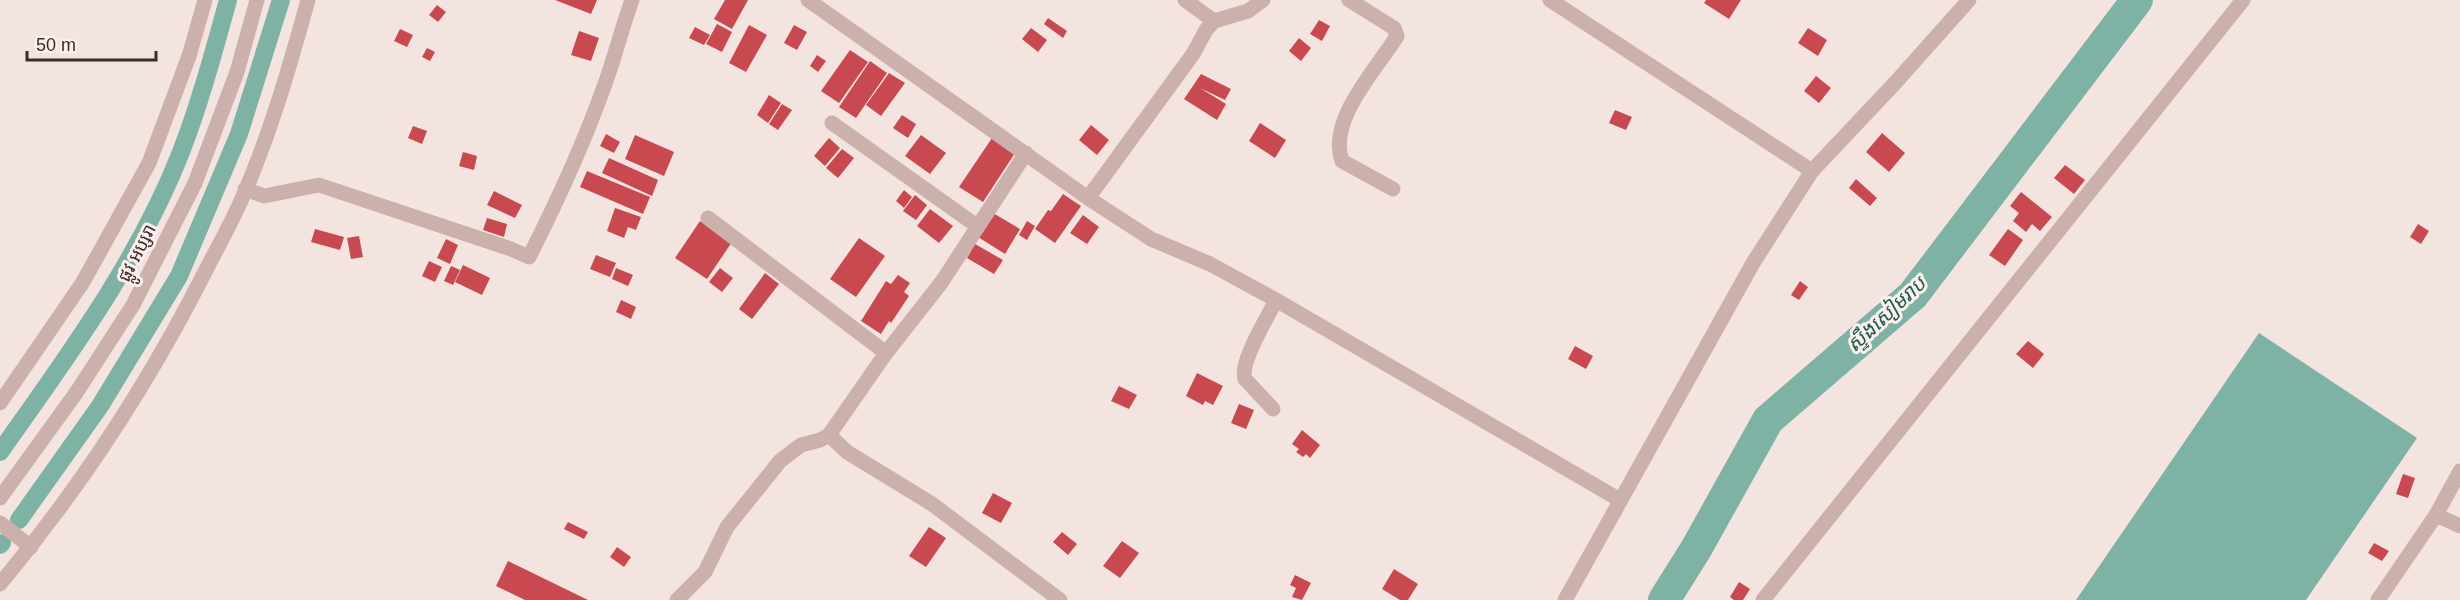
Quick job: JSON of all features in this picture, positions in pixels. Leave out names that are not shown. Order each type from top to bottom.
[{"type":"street","points":[[0,403],[83,282],[149,163],[189,56],[205,0]]},
{"type":"street","name":"ផ្លូវ អប្សរា","points":[[0,498],[76,393],[133,306],[195,183],[237,72],[256,0]]},
{"type":"street","points":[[0,584],[31,547],[111,437],[176,330],[245,189],[284,87],[308,0]]},
{"type":"street","points":[[245,189],[264,196],[319,185],[530,257],[558,201],[584,140],[632,0]]},
{"type":"street","points":[[808,0],[1088,198],[1151,239],[1210,264],[1276,300],[1620,500]]},
{"type":"street","points":[[1185,0],[1215,21]]},
{"type":"street","points":[[1088,198],[1192,54],[1206,30],[1215,21],[1248,11],[1263,0]]},
{"type":"street","points":[[1349,0],[1394,28],[1397,36],[1342,122],[1338,150],[1342,161],[1393,189]]},
{"type":"street","points":[[1550,0],[1812,171]]},
{"type":"street","points":[[1565,600],[1753,263],[1812,171],[1969,0]]},
{"type":"street","points":[[1763,600],[2243,0]]},
{"type":"street","points":[[832,123],[978,226]]},
{"type":"street","points":[[677,600],[705,572],[727,528],[780,461],[801,445],[829,435],[886,353],[941,283],[1026,153]]},
{"type":"street","points":[[708,218],[886,353]]},
{"type":"street","points":[[1273,409],[1243,374],[1248,357],[1276,300]]},
{"type":"street","points":[[829,435],[847,452],[932,504],[1060,600]]},
{"type":"street","points":[[2378,600],[2436,515],[2460,471]]},
{"type":"street","points":[[2436,515],[2460,526]]},
{"type":"street","points":[[0,523],[31,547]]},
{"type":"water","points":[[2259,333],[2417,438],[2306,600],[2076,600]]},
{"type":"building","points":[[555,0],[597,0],[591,14]]},
{"type":"building","points":[[725,0],[748,0],[732,29],[714,19]]},
{"type":"building","points":[[1706,0],[1741,0],[1729,19],[1704,3]]},
{"type":"building","points":[[437,5],[446,12],[438,22],[429,15]]},
{"type":"building","points":[[1048,18],[1067,31],[1063,38],[1044,24]]},
{"type":"building","points":[[1319,20],[1330,26],[1322,41],[1310,34]]},
{"type":"building","points":[[717,24],[732,32],[722,52],[706,44]]},
{"type":"building","points":[[749,25],[767,35],[746,72],[729,63]]},
{"type":"building","points":[[794,25],[807,32],[797,50],[784,43]]},
{"type":"building","points":[[695,27],[710,35],[704,45],[689,38]]},
{"type":"building","points":[[1031,28],[1047,40],[1038,52],[1022,39]]},
{"type":"building","points":[[1808,28],[1827,40],[1818,56],[1798,43]]},
{"type":"building","points":[[400,29],[413,35],[407,47],[394,41]]},
{"type":"building","points":[[579,31],[599,38],[591,61],[571,55]]},
{"type":"building","points":[[1299,38],[1311,48],[1301,61],[1289,51]]},
{"type":"building","points":[[427,48],[435,52],[430,61],[422,57]]},
{"type":"building","points":[[850,50],[868,62],[839,103],[821,91]]},
{"type":"building","points":[[817,55],[826,61],[818,72],[810,66]]},
{"type":"building","points":[[870,61],[887,73],[856,118],[839,107]]},
{"type":"building","points":[[889,73],[905,83],[881,116],[866,105]]},
{"type":"building","points":[[1201,74],[1231,89],[1225,100],[1200,88],[1226,104],[1217,120],[1184,99]]},
{"type":"building","points":[[1816,76],[1831,88],[1819,103],[1804,91]]},
{"type":"building","points":[[769,95],[781,103],[768,123],[757,115]]},
{"type":"building","points":[[782,104],[792,110],[778,130],[769,124]]},
{"type":"building","points":[[1615,110],[1632,117],[1626,130],[1609,123]]},
{"type":"building","points":[[902,115],[916,124],[908,138],[893,128]]},
{"type":"building","points":[[1260,123],[1286,140],[1275,158],[1249,141]]},
{"type":"building","points":[[1091,125],[1109,140],[1097,155],[1079,140]]},
{"type":"building","points":[[413,126],[427,131],[422,144],[408,138]]},
{"type":"building","points":[[1882,133],[1905,153],[1889,172],[1866,152]]},
{"type":"building","points":[[606,134],[620,142],[614,153],[600,146]]},
{"type":"building","points":[[635,135],[674,152],[664,176],[625,159]]},
{"type":"building","points":[[921,135],[946,153],[930,174],[905,156]]},
{"type":"building","points":[[829,138],[840,148],[825,166],[814,156]]},
{"type":"building","points":[[992,138],[1015,153],[983,202],[959,187]]},
{"type":"building","points":[[842,149],[854,158],[838,178],[826,168]]},
{"type":"building","points":[[463,152],[477,156],[474,170],[459,166]]},
{"type":"building","points":[[609,158],[658,180],[652,196],[602,173]]},
{"type":"building","points":[[2065,165],[2085,180],[2074,194],[2054,178]]},
{"type":"building","points":[[587,171],[650,197],[643,214],[580,187]]},
{"type":"building","points":[[1856,179],[1877,198],[1870,206],[1849,188]]},
{"type":"building","points":[[904,190],[912,197],[904,208],[896,201]]},
{"type":"building","points":[[494,191],[522,205],[515,218],[487,205]]},
{"type":"building","points":[[2021,192],[2052,217],[2040,231],[2032,224],[2026,232],[2013,221],[2019,213],[2010,206]]},
{"type":"building","points":[[1063,194],[1081,206],[1055,243],[1035,229]]},
{"type":"building","points":[[915,195],[927,205],[916,220],[903,211]]},
{"type":"building","points":[[615,208],[641,217],[636,230],[628,227],[624,238],[607,231]]},
{"type":"building","points":[[930,209],[953,226],[939,243],[917,226]]},
{"type":"building","points":[[993,213],[1020,229],[1005,254],[978,237]]},
{"type":"building","points":[[1083,215],[1099,227],[1087,244],[1070,233]]},
{"type":"building","points":[[487,218],[507,224],[504,237],[483,230]]},
{"type":"building","points":[[700,221],[732,242],[707,279],[675,258]]},
{"type":"building","points":[[1027,221],[1035,226],[1027,240],[1019,235]]},
{"type":"building","points":[[2418,224],[2429,231],[2421,244],[2410,237]]},
{"type":"building","points":[[315,229],[344,237],[340,250],[311,242]]},
{"type":"building","points":[[2008,229],[2023,240],[2005,266],[1989,255]]},
{"type":"building","points":[[359,236],[363,257],[351,259],[347,238]]},
{"type":"building","points":[[859,238],[885,256],[856,297],[830,279]]},
{"type":"building","points":[[446,239],[458,245],[450,264],[437,258]]},
{"type":"building","points":[[975,244],[1003,260],[994,274],[967,258]]},
{"type":"building","points":[[596,255],[616,263],[610,277],[590,269]]},
{"type":"building","points":[[429,261],[442,267],[435,282],[422,276]]},
{"type":"building","points":[[463,265],[490,278],[482,295],[455,282]]},
{"type":"building","points":[[451,266],[460,270],[453,285],[444,281]]},
{"type":"building","points":[[616,268],[633,275],[628,286],[612,279]]},
{"type":"building","points":[[720,268],[733,278],[722,292],[709,282]]},
{"type":"building","points":[[765,273],[779,284],[752,319],[739,309]]},
{"type":"building","points":[[898,275],[910,283],[904,292],[909,296],[881,334],[861,321],[886,281],[891,284]]},
{"type":"building","points":[[1800,281],[1808,287],[1799,300],[1791,295]]},
{"type":"building","points":[[621,300],[636,307],[631,319],[616,312]]},
{"type":"building","points":[[2028,341],[2044,354],[2033,368],[2016,354]]},
{"type":"building","points":[[1575,346],[1593,356],[1586,369],[1568,359]]},
{"type":"building","points":[[1197,373],[1223,386],[1213,405],[1205,401],[1203,405],[1186,396]]},
{"type":"building","points":[[1119,386],[1137,395],[1129,409],[1111,401]]},
{"type":"building","points":[[1239,404],[1254,410],[1246,429],[1231,423]]},
{"type":"building","points":[[1302,430],[1320,445],[1310,458],[1306,454],[1303,457],[1296,452],[1299,449],[1292,444]]},
{"type":"building","points":[[2403,474],[2415,478],[2408,498],[2396,494]]},
{"type":"building","points":[[993,493],[1012,503],[1001,523],[982,513]]},
{"type":"building","points":[[568,522],[588,532],[584,539],[564,529]]},
{"type":"building","points":[[929,527],[946,538],[926,567],[909,556]]},
{"type":"building","points":[[1062,532],[1077,544],[1068,555],[1053,542]]},
{"type":"building","points":[[1122,541],[1139,553],[1120,578],[1103,566]]},
{"type":"building","points":[[2374,543],[2389,551],[2382,561],[2368,553]]},
{"type":"building","points":[[617,547],[631,557],[624,567],[610,557]]},
{"type":"building","points":[[508,561],[588,600],[525,600],[496,586]]},
{"type":"building","points":[[1394,569],[1418,584],[1408,600],[1400,600],[1382,589]]},
{"type":"building","points":[[1295,575],[1311,583],[1302,600],[1292,597],[1296,588],[1290,585]]},
{"type":"building","points":[[1739,582],[1750,589],[1743,600],[1734,600],[1730,597]]},
{"type":"waterway","points":[[0,452],[100,308],[164,193],[188,133],[228,0]]},
{"type":"waterway","points":[[19,520],[100,406],[179,276],[239,134],[281,0]]},
{"type":"waterway","name":"ស្ទឹងសៀមរាប","points":[[1664,600],[1696,549],[1768,420],[1913,295],[2137,0]]}]
